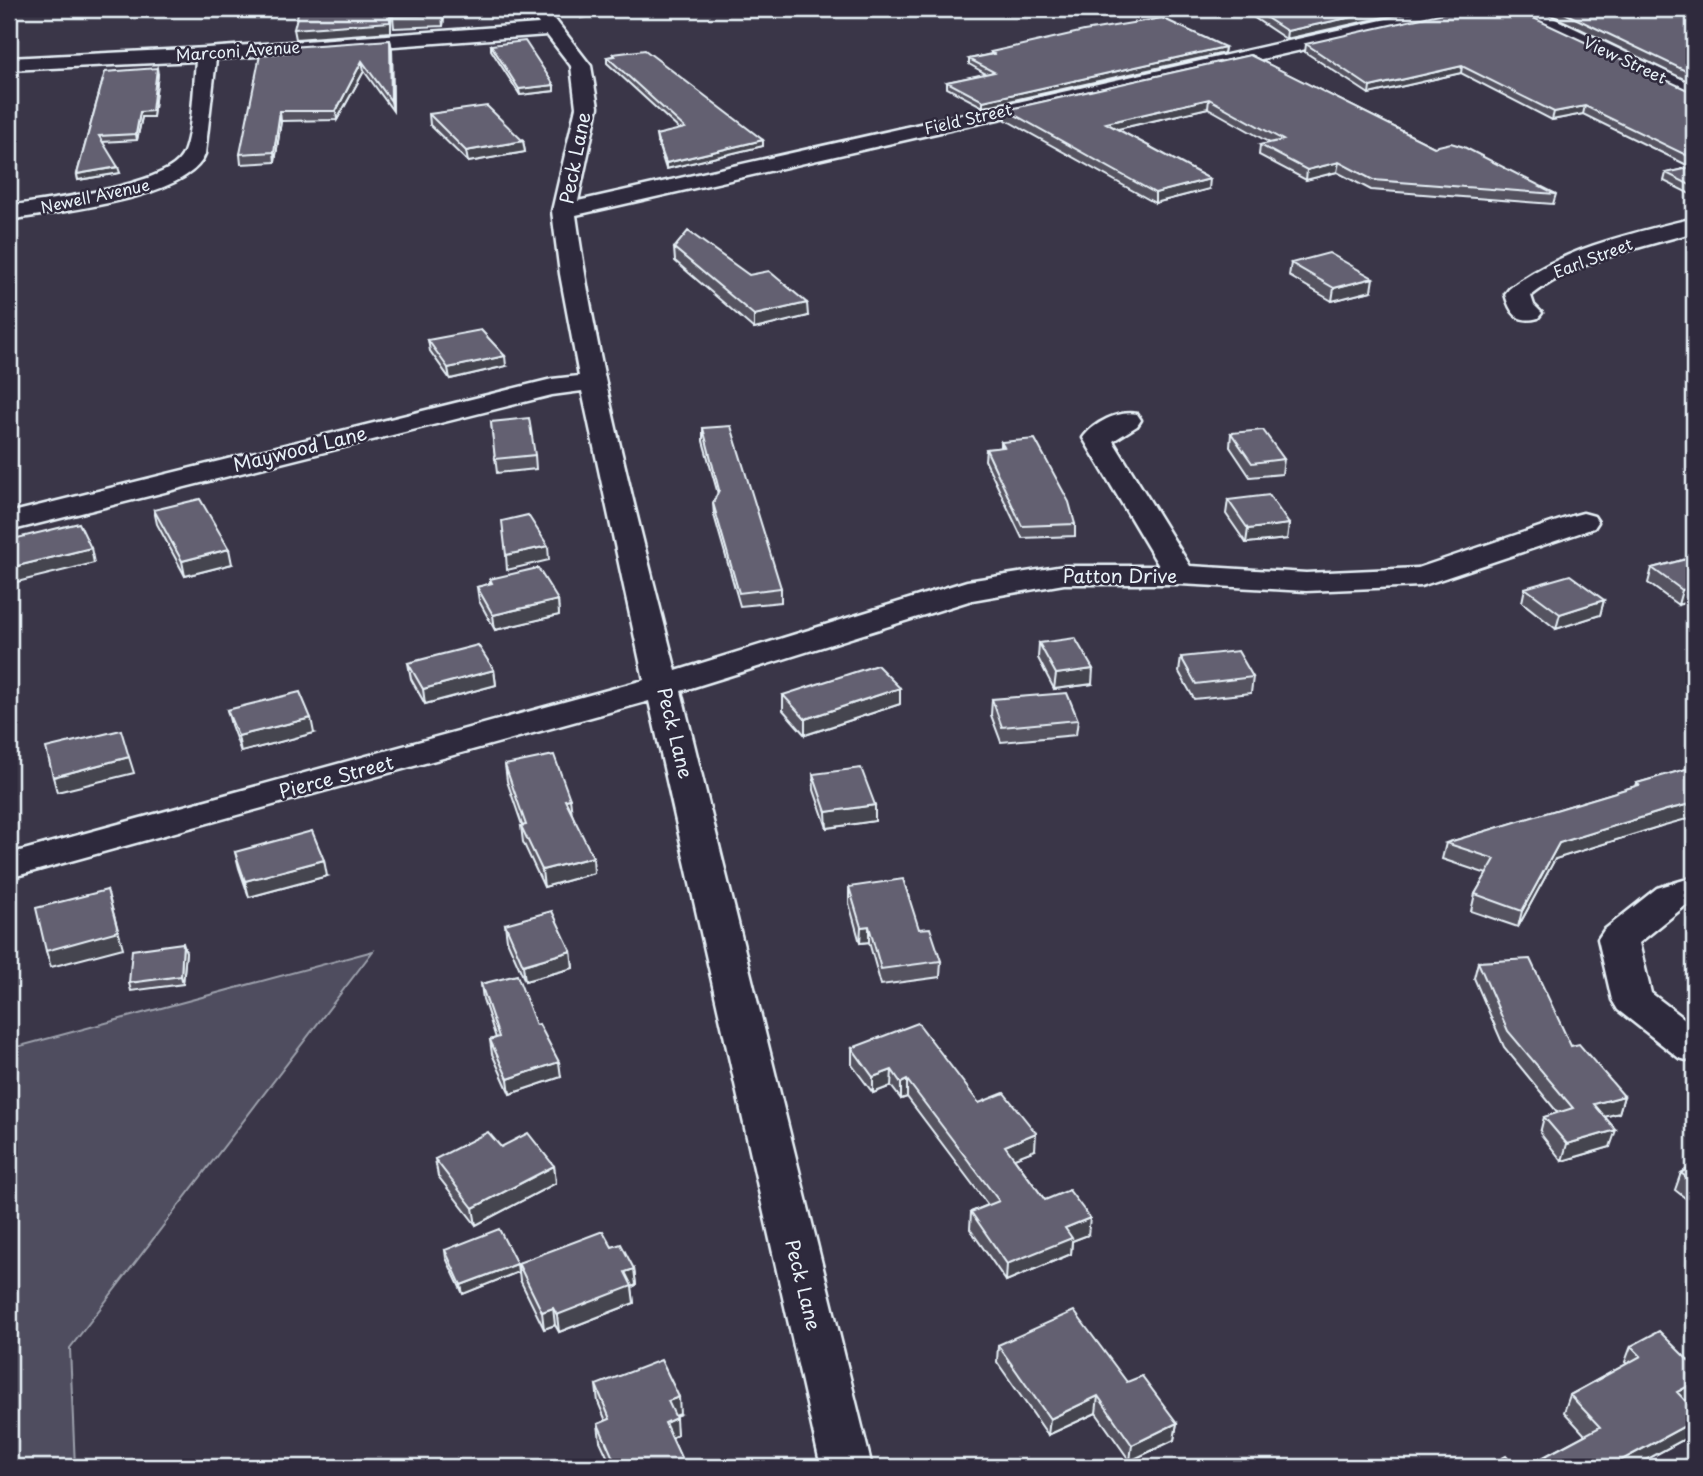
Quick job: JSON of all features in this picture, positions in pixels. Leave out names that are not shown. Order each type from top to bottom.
[{"type":"street","name":"Field Street","points":[[564,211],[1455,9]]},
{"type":"street","name":"View Street","points":[[1519,9],[1694,93]]},
{"type":"street","name":"Peck Lane","points":[[544,19],[581,66],[587,107],[564,211],[572,274],[593,382],[663,686],[847,1467]]},
{"type":"street","name":"Marconi Avenue","points":[[9,64],[207,54],[544,19]]},
{"type":"street","name":"Newell Avenue","points":[[9,213],[120,193],[177,175],[194,159],[207,54]]},
{"type":"street","name":"Earl Street","points":[[1529,313],[1522,309],[1518,295],[1525,287],[1558,270],[1629,243],[1694,225]]},
{"type":"street","name":"Maywood Lane","points":[[9,522],[552,387],[593,382]]},
{"type":"street","points":[[1128,420],[1097,438],[1180,575]]},
{"type":"street","name":"Patton Drive","points":[[663,686],[967,591],[1063,575],[1180,575],[1306,582],[1420,577],[1583,522]]},
{"type":"street","name":"Pierce Street","points":[[9,866],[663,686]]},
{"type":"street","points":[[1694,890],[1671,897],[1618,939],[1632,1000],[1694,1047]]},
{"type":"shaded area","points":[[373,951],[70,1348],[75,1467],[9,1467],[9,1049]]},
{"type":"building","points":[[299,9],[390,9],[390,22],[294,29]]},
{"type":"building","points":[[394,9],[443,9],[442,15],[393,17]]},
{"type":"building","points":[[1253,9],[1389,9],[1287,31]]},
{"type":"building","points":[[1459,9],[1514,9],[1694,93],[1694,159],[1585,106],[1554,112],[1462,66],[1370,87],[1306,44]]},
{"type":"building","points":[[1556,9],[1694,9],[1694,75]]},
{"type":"building","points":[[1162,18],[1225,47],[983,101],[947,82],[994,72],[969,59],[994,54],[991,52],[1084,31]]},
{"type":"building","points":[[390,40],[391,101],[362,61],[336,111],[280,111],[274,152],[240,154],[260,55],[289,52],[290,47]]},
{"type":"building","points":[[525,41],[554,85],[519,89],[491,45]]},
{"type":"building","points":[[645,50],[763,140],[666,163],[656,135],[685,128],[607,57]]},
{"type":"building","points":[[1250,55],[1434,147],[1451,143],[1464,147],[1556,194],[1373,180],[1339,162],[1307,170],[1260,145],[1283,140],[1209,99],[1106,123],[1210,179],[1155,193],[1006,110]]},
{"type":"building","points":[[157,68],[152,111],[140,112],[136,134],[99,136],[118,167],[77,174],[105,72]]},
{"type":"building","points":[[487,106],[523,141],[466,151],[429,114]]},
{"type":"building","points":[[1694,167],[1694,187],[1666,173]]},
{"type":"building","points":[[688,231],[749,275],[769,271],[807,303],[754,315],[674,248]]},
{"type":"building","points":[[1329,253],[1373,278],[1334,288],[1291,263]]},
{"type":"building","points":[[481,330],[505,356],[448,368],[428,340]]},
{"type":"building","points":[[529,418],[535,455],[495,459],[491,422]]},
{"type":"building","points":[[731,426],[781,588],[739,593],[713,503],[719,490],[703,428]]},
{"type":"building","points":[[1263,430],[1284,459],[1252,463],[1231,433]]},
{"type":"building","points":[[1035,439],[1069,502],[1075,524],[1022,526],[986,449],[1004,447],[1001,442]]},
{"type":"building","points":[[1269,495],[1289,524],[1248,529],[1228,500]]},
{"type":"building","points":[[200,499],[229,549],[182,561],[154,510]]},
{"type":"building","points":[[528,515],[548,546],[506,555],[502,521]]},
{"type":"building","points":[[79,523],[91,548],[9,568],[9,540]]},
{"type":"building","points":[[1694,557],[1694,587],[1682,590],[1652,568]]},
{"type":"building","points":[[538,568],[558,600],[493,615],[477,587],[492,583],[490,579]]},
{"type":"building","points":[[1570,575],[1604,600],[1560,614],[1525,588]]},
{"type":"building","points":[[1075,638],[1093,669],[1056,674],[1039,643]]},
{"type":"building","points":[[478,645],[494,670],[423,689],[408,663]]},
{"type":"building","points":[[1238,651],[1253,677],[1196,684],[1181,657]]},
{"type":"building","points":[[877,665],[900,688],[805,719],[783,695]]},
{"type":"building","points":[[300,692],[311,718],[238,736],[227,710]]},
{"type":"building","points":[[1067,693],[1078,720],[1002,727],[992,699]]},
{"type":"building","points":[[121,730],[129,757],[53,777],[46,748]]},
{"type":"building","points":[[554,755],[570,799],[565,800],[593,857],[542,870],[521,826],[526,825],[505,765]]},
{"type":"building","points":[[861,768],[875,805],[826,812],[813,774]]},
{"type":"building","points":[[1686,769],[1694,770],[1694,803],[1559,843],[1522,911],[1475,894],[1495,859],[1446,843],[1639,785],[1637,783]]},
{"type":"building","points":[[312,831],[324,860],[245,881],[235,852]]},
{"type":"building","points":[[903,879],[919,929],[930,928],[941,961],[881,969],[869,926],[861,927],[849,887]]},
{"type":"building","points":[[107,890],[118,931],[46,951],[36,908]]},
{"type":"building","points":[[552,911],[571,951],[523,965],[505,924]]},
{"type":"building","points":[[183,943],[181,976],[129,983],[132,950]]},
{"type":"building","points":[[1530,959],[1571,1046],[1579,1044],[1624,1096],[1594,1104],[1616,1130],[1567,1144],[1544,1117],[1573,1108],[1508,1031],[1478,962]]},
{"type":"building","points":[[517,975],[536,1025],[539,1024],[559,1062],[508,1079],[490,1040],[499,1037],[481,984]]},
{"type":"building","points":[[918,1023],[979,1103],[1004,1093],[1036,1133],[1005,1146],[1045,1200],[1069,1190],[1090,1218],[1065,1228],[1072,1238],[1007,1264],[971,1212],[999,1201],[907,1080],[901,1083],[892,1070],[873,1077],[852,1048]]},
{"type":"building","points":[[488,1132],[501,1147],[528,1133],[554,1166],[473,1208],[435,1159]]},
{"type":"building","points":[[1694,1165],[1694,1183],[1681,1173]]},
{"type":"building","points":[[499,1229],[517,1264],[461,1285],[445,1250]]},
{"type":"building","points":[[603,1231],[612,1247],[621,1244],[634,1269],[625,1272],[632,1286],[557,1315],[553,1308],[542,1312],[518,1263]]},
{"type":"building","points":[[1074,1311],[1127,1382],[1142,1376],[1177,1423],[1132,1445],[1098,1396],[1050,1419],[998,1345]]},
{"type":"building","points":[[1659,1331],[1694,1366],[1694,1383],[1677,1392],[1694,1410],[1694,1421],[1609,1467],[1525,1467],[1600,1427],[1570,1395],[1641,1356],[1631,1346]]},
{"type":"building","points":[[661,1360],[679,1397],[668,1401],[676,1418],[665,1423],[684,1464],[677,1467],[617,1467],[598,1424],[610,1419],[596,1385]]},
{"type":"building","points":[[1506,1456],[1516,1467],[1485,1467]]}]
